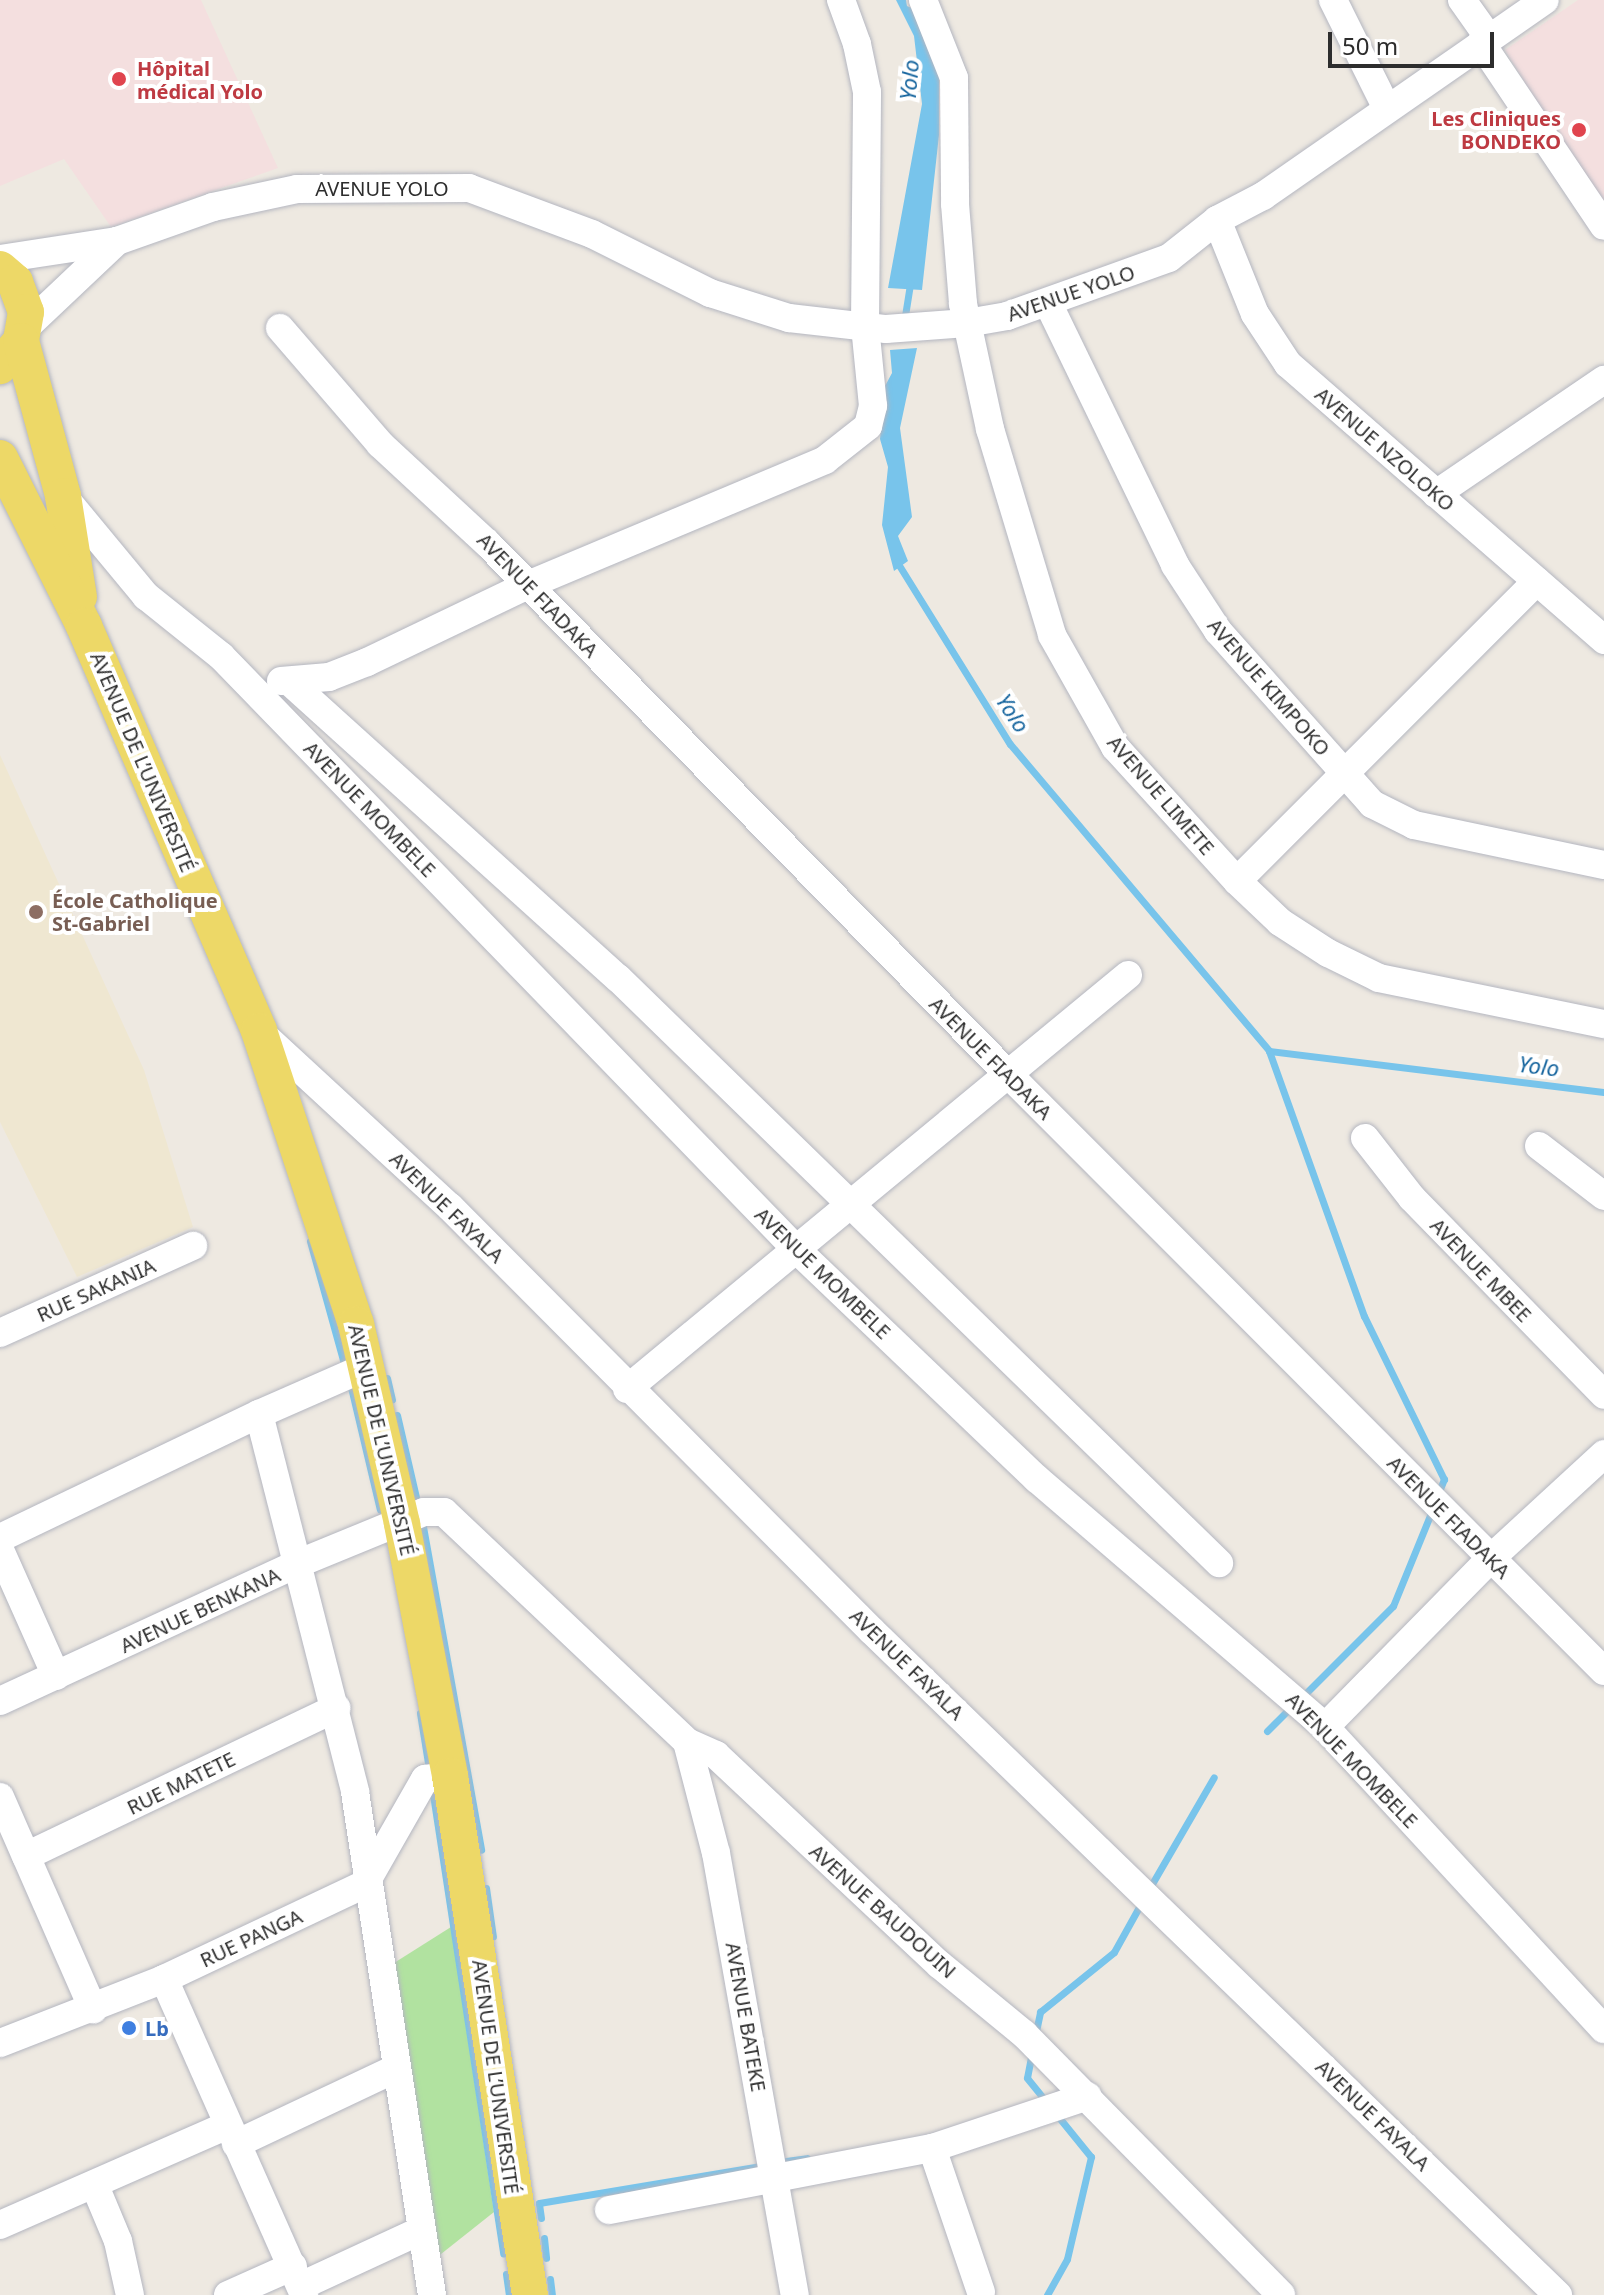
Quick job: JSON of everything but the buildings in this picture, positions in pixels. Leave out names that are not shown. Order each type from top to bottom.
[{"type":"main road","name":"AVENUE DE L’UNIVERSITÉ","points":[[0,269],[22,296],[15,345],[63,496],[84,626]]},
{"type":"main road","name":"AVENUE DE L’UNIVERSITÉ","points":[[0,458],[84,626],[259,1031],[314,1190],[366,1367],[402,1524],[450,1776],[530,2295]]},
{"type":"street","points":[[291,683],[367,662],[528,585],[825,460],[853,442],[868,426],[873,406],[876,327],[867,92],[857,44],[841,0]]},
{"type":"street","name":"AVENUE LIMETE","points":[[923,0],[954,78],[955,204],[967,323],[1016,527],[1052,635],[1115,747],[1237,881],[1280,922],[1379,978],[1604,1024]]},
{"type":"street","points":[[1333,0],[1386,107]]},
{"type":"street","points":[[1462,0],[1604,226]]},
{"type":"street","name":"AVENUE YOLO","points":[[0,259],[117,241],[213,207],[297,189],[469,188],[592,234],[710,293],[789,318],[876,327],[917,328],[967,323],[1048,303],[1169,258],[1217,220],[1263,196],[1386,107],[1545,0]]},
{"type":"street","name":"AVENUE NZOLOKO","points":[[1217,220],[1255,314],[1288,364],[1604,640]]},
{"type":"street","name":"AVENUE YOLO","points":[[15,345],[117,241]]},
{"type":"street","name":"AVENUE KIMPOKO","points":[[1048,303],[1175,565],[1218,631],[1372,804],[1414,825],[1604,865]]},
{"type":"street","name":"AVENUE FIADAKA","points":[[280,328],[380,444],[528,585],[1007,1073],[1604,1671]]},
{"type":"street","points":[[1436,494],[1604,380]]},
{"type":"street","name":"AVENUE MOMBELE","points":[[63,496],[111,560],[146,596],[221,656],[796,1249],[1037,1479],[1325,1727],[1604,2029]]},
{"type":"street","points":[[1237,881],[1346,776],[1537,581]]},
{"type":"street","points":[[221,656],[291,683],[618,978],[1219,1563]]},
{"type":"street","points":[[627,1389],[1128,975]]},
{"type":"street","name":"AVENUE FAYALA","points":[[259,1031],[450,1207],[627,1389],[1558,2295]]},
{"type":"street","name":"AVENUE MBEE","points":[[1365,1138],[1412,1198],[1604,1395]]},
{"type":"street","points":[[1539,1146],[1604,1196]]},
{"type":"street","name":"RUE SAKANIA","points":[[0,1333],[193,1246]]},
{"type":"street","points":[[0,1538],[259,1414],[366,1367]]},
{"type":"street","points":[[259,1414],[355,1792],[365,1884],[432,2295]]},
{"type":"street","points":[[1325,1727],[1490,1559],[1604,1454]]},
{"type":"street","name":"AVENUE BENKANA","points":[[0,1701],[297,1564],[402,1524],[424,1512],[444,1512],[473,1541]]},
{"type":"street","name":"AVENUE BAUDOUIN","points":[[473,1541],[687,1742],[716,1755],[940,1965],[1034,2043],[1064,2104],[1281,2295]]},
{"type":"street","points":[[0,1550],[56,1676]]},
{"type":"street","name":"RUE MATETE","points":[[15,1846],[336,1708]]},
{"type":"street","name":"AVENUE BATEKE","points":[[687,1742],[716,1853],[795,2295]]},
{"type":"street","points":[[365,1884],[425,1779],[450,1776]]},
{"type":"street","points":[[0,1797],[15,1846],[93,2009]]},
{"type":"street","name":"RUE PANGA","points":[[0,2043],[164,1979],[365,1884]]},
{"type":"street","points":[[164,1979],[231,2135],[300,2282]]},
{"type":"street","points":[[0,2225],[395,2069]]},
{"type":"street","points":[[609,2210],[932,2148],[1064,2104]]},
{"type":"street","points":[[932,2148],[981,2292]]},
{"type":"street","points":[[95,2186],[118,2241],[130,2295]]},
{"type":"street","points":[[228,2295],[300,2282],[422,2230]]},
{"type":"shaded area","name":"Hôpital médical Yolo","points":[[0,0],[201,0],[278,168],[111,227],[64,159],[0,186]]},
{"type":"shaded area","name":"Les Cliniques BONDEKO","points":[[1578,0],[1604,0],[1604,211],[1505,50]]},
{"type":"shaded area","name":"École Catholique St-Gabriel","points":[[0,755],[144,1070],[193,1227],[77,1277],[0,1122]]},
{"type":"green space","points":[[451,1927],[494,2212],[436,2258],[394,1963]]},
{"type":"water","points":[[896,0],[906,0],[907,6],[925,14],[939,59],[939,135],[922,290],[888,288],[922,104],[914,36]]},
{"type":"water","points":[[917,348],[900,428],[912,517],[898,536],[908,561],[894,571],[882,525],[888,467],[880,439],[885,386],[892,373],[890,350]]},
{"type":"waterway","name":"Yolo","points":[[904,322],[910,283]]},
{"type":"waterway","name":"Yolo","points":[[897,562],[1010,744],[1269,1051],[1604,1092]]},
{"type":"waterway","points":[[1269,1051],[1364,1316],[1444,1479],[1437,1496]]},
{"type":"waterway","points":[[310,1241],[345,1367]]},
{"type":"waterway","points":[[387,1378],[392,1399]]},
{"type":"waterway","points":[[350,1383],[380,1510]]},
{"type":"waterway","points":[[397,1415],[418,1506]]},
{"type":"waterway","points":[[1301,1698],[1393,1606],[1433,1508]]},
{"type":"waterway","points":[[422,1521],[481,1850]]},
{"type":"waterway","points":[[1267,1731],[1292,1706]]},
{"type":"waterway","points":[[420,1713],[429,1769]]},
{"type":"waterway","points":[[1149,1889],[1214,1777]]},
{"type":"waterway","points":[[432,1788],[503,2254]]},
{"type":"waterway","points":[[486,1888],[493,1937]]},
{"type":"waterway","points":[[1035,2036],[1040,2012],[1114,1952],[1143,1900]]},
{"type":"waterway","points":[[1032,2052],[1027,2078],[1048,2104]]},
{"type":"waterway","points":[[1047,2295],[1067,2259],[1091,2157],[1056,2114]]},
{"type":"waterway","points":[[779,2162],[807,2158]]},
{"type":"waterway","points":[[541,2218],[539,2203],[765,2165]]},
{"type":"waterway","points":[[544,2238],[546,2258]]},
{"type":"waterway","points":[[506,2274],[509,2295]]},
{"type":"waterway","points":[[550,2279],[552,2295]]},
{"type":"place","name":"Hôpital médical Yolo","points":[[119,79]]},
{"type":"place","name":"Les Cliniques BONDEKO","points":[[1579,130]]},
{"type":"place","name":"École Catholique St-Gabriel","points":[[36,912]]},
{"type":"place","name":"Lb","points":[[129,2028]]}]
